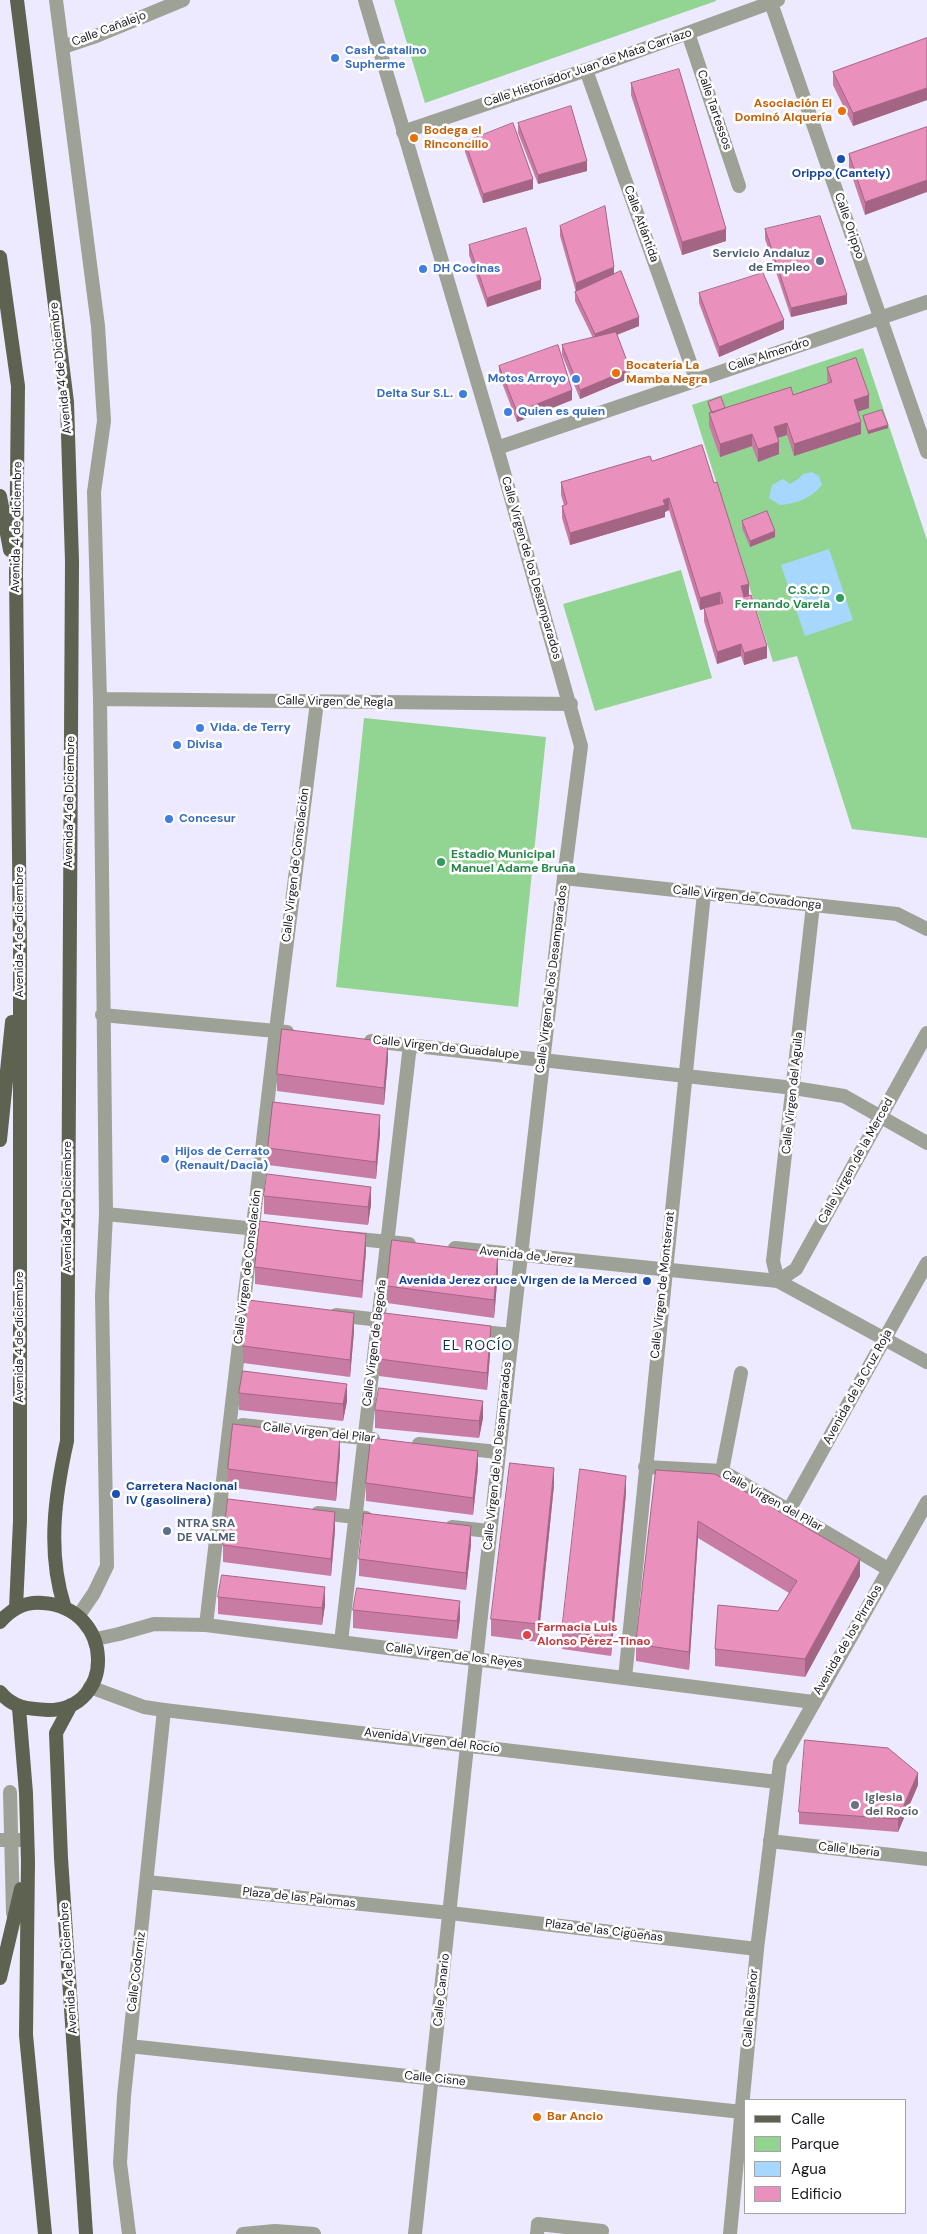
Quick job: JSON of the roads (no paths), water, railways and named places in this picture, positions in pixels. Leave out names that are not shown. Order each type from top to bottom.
[{"type":"main road","name":"Avenida 4 de Diciembre","points":[[17,0],[67,402],[72,561],[67,1441],[57,1485],[54,1518],[56,1576],[64,1605]]},
{"type":"main road","name":"Avenida 4 de diciembre","points":[[0,257],[18,386],[16,578],[20,949],[20,1521],[16,1608]]},
{"type":"main road","points":[[0,496],[16,578]]},
{"type":"main road","points":[[0,1140],[20,949]]},
{"type":"main road","points":[[0,1622],[16,1608],[35,1602],[64,1605],[79,1615],[89,1626],[96,1639],[98,1663],[90,1687],[71,1705],[54,1710],[19,1708],[0,1692]]},
{"type":"main road","name":"Avenida 4 de Diciembre","points":[[71,1705],[56,1733],[86,2234]]},
{"type":"main road","points":[[19,1708],[26,1794],[28,1861],[26,2035],[45,2234]]},
{"type":"main road","points":[[0,1978],[28,1861]]},
{"type":"street","points":[[56,0],[100,345],[104,421],[94,492],[100,699],[102,1015],[106,1214],[102,1296],[107,1566],[94,1593],[79,1615]]},
{"type":"street","name":"Calle Cañalejo","points":[[63,47],[96,36],[183,0]]},
{"type":"street","name":"Calle Virgen de los Desamparados","points":[[365,0],[497,448],[582,746],[564,878],[498,1452],[468,1746]]},
{"type":"street","name":"Calle Historiador Juan de Mata Carriazo","points":[[404,132],[586,70],[773,1]]},
{"type":"street","name":"Calle Orippo","points":[[773,1],[927,452]]},
{"type":"street","name":"Calle Tartessos","points":[[688,33],[739,186]]},
{"type":"street","name":"Calle Atlántida","points":[[586,70],[696,379]]},
{"type":"street","name":"Calle Almendro","points":[[497,448],[927,302]]},
{"type":"street","name":"Calle Virgen de Regla","points":[[100,699],[570,704]]},
{"type":"street","name":"Calle Virgen de Consolación","points":[[206,1625],[224,1505],[229,1424],[248,1303],[252,1228],[316,702]]},
{"type":"street","name":"Calle Virgen de Covadonga","points":[[564,878],[897,914],[927,929]]},
{"type":"street","name":"Calle Virgen de Montserrat","points":[[625,1678],[704,893]]},
{"type":"street","name":"Calle Virgen del Aguila","points":[[778,1281],[773,1261],[794,1088],[813,905]]},
{"type":"street","points":[[102,1015],[304,1034]]},
{"type":"street","name":"Calle Virgen de la Merced","points":[[778,1281],[796,1269],[927,1033]]},
{"type":"street","name":"Calle Virgen de Guadalupe","points":[[353,1039],[543,1058],[794,1088],[844,1096],[927,1143]]},
{"type":"street","name":"Calle Virgen de Begoña","points":[[341,1642],[410,1045]]},
{"type":"street","points":[[106,1214],[291,1232]]},
{"type":"street","points":[[329,1236],[426,1245]]},
{"type":"street","name":"Avenida de Jerez","points":[[444,1247],[778,1281],[927,1362]]},
{"type":"street","name":"Avenida de la Cruz Roja","points":[[789,1510],[927,1264]]},
{"type":"street","points":[[320,1313],[407,1323]]},
{"type":"street","points":[[464,1330],[512,1335]]},
{"type":"street","points":[[722,1471],[741,1373]]},
{"type":"street","name":"Calle Virgen del Pilar","points":[[229,1424],[384,1440]]},
{"type":"street","points":[[402,1442],[498,1452]]},
{"type":"street","name":"Calle Virgen del Pilar","points":[[645,1467],[722,1471],[888,1569]]},
{"type":"street","name":"Avenida de los Pirralos","points":[[777,1782],[780,1763],[927,1502]]},
{"type":"street","points":[[307,1512],[384,1520]]},
{"type":"street","points":[[442,1526],[489,1531]]},
{"type":"street","name":"Calle Virgen de los Reyes","points":[[96,1639],[154,1624],[206,1625],[813,1702]]},
{"type":"street","name":"Avenida Virgen del Rocío","points":[[90,1687],[144,1707],[164,1710],[777,1782]]},
{"type":"street","name":"Calle Codorniz","points":[[129,2234],[120,2163],[129,2046],[164,1710]]},
{"type":"street","name":"Calle Canario","points":[[415,2234],[468,1746]]},
{"type":"street","name":"Calle Ruiseñor","points":[[730,2234],[756,1949],[777,1782]]},
{"type":"street","points":[[10,1792],[5,1840],[13,1923]]},
{"type":"street","points":[[5,1840],[27,1840]]},
{"type":"street","name":"Calle Iberia","points":[[770,1841],[927,1859]]},
{"type":"street","name":"Plaza de las Palomas","points":[[147,1882],[450,1913]]},
{"type":"street","name":"Plaza de las Cigüeñas","points":[[450,1913],[756,1949]]},
{"type":"street","name":"Calle Cisne","points":[[129,2046],[742,2112]]},
{"type":"street","points":[[537,2234],[538,2224],[602,2231],[601,2234]]},
{"type":"street","points":[[243,2234],[275,2231],[314,2234]]},
{"type":"water","points":[[812,472],[819,476],[822,485],[808,497],[780,505],[769,498],[772,485],[783,479],[790,484],[803,474]]},
{"type":"water","points":[[829,549],[853,620],[805,636],[781,565]]},
{"type":"place","name":"Cash Catalino Supherme","points":[[335,58]]},
{"type":"place","name":"Asociación El Dominó Alquería","points":[[842,111]]},
{"type":"place","name":"Bodega el Rinconcillo","points":[[414,138]]},
{"type":"place","name":"Orippo (Cantely)","points":[[841,159]]},
{"type":"place","name":"Servicio Andaluz de Empleo","points":[[820,261]]},
{"type":"place","name":"DH Cocinas","points":[[423,269]]},
{"type":"place","name":"Bocatería La Mamba Negra","points":[[616,373]]},
{"type":"place","name":"Motos Arroyo","points":[[576,379]]},
{"type":"place","name":"Delta Sur S.L.","points":[[463,394]]},
{"type":"place","name":"Quien es quien","points":[[508,412]]},
{"type":"place","name":"C.S.C.D Fernando Varela","points":[[840,598]]},
{"type":"place","name":"Vida. de Terry","points":[[200,728]]},
{"type":"place","name":"Divisa","points":[[177,745]]},
{"type":"place","name":"Concesur","points":[[169,819]]},
{"type":"place","name":"Estadio Municipal Manuel Adame Bruña","points":[[441,862]]},
{"type":"place","name":"Hijos de Cerrato (Renault/Dacia)","points":[[165,1159]]},
{"type":"place","name":"Avenida Jerez cruce Virgen de la Merced","points":[[647,1281]]},
{"type":"place","name":"Carretera Nacional IV (gasolinera)","points":[[116,1494]]},
{"type":"place","name":"NTRA SRA DE VALME","points":[[167,1531]]},
{"type":"place","name":"Farmacia Luis Alonso Pérez-Tinao","points":[[527,1635]]},
{"type":"place","name":"Iglesia del Rocío","points":[[855,1805]]},
{"type":"place","name":"Bar Ancio","points":[[537,2117]]},
{"type":"district","name":"EL ROCÍO","points":[[478,1346]]}]
